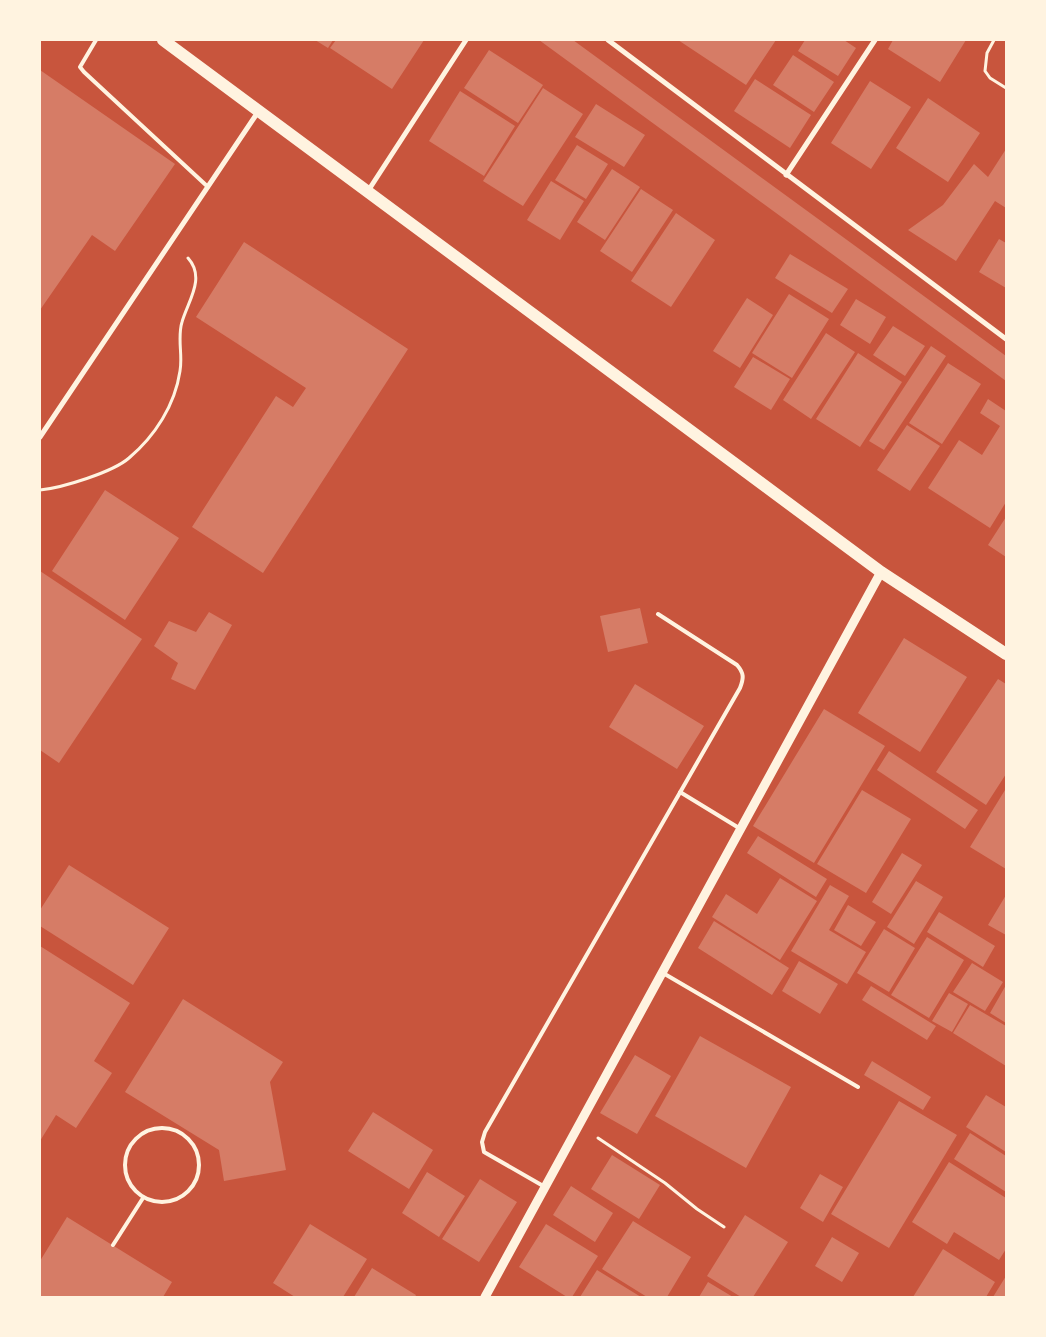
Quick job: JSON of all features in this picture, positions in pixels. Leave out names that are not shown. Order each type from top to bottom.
[{"type":"main road","points":[[163,40],[882,572],[1006,654]]},
{"type":"street","points":[[368,192],[466,40]]},
{"type":"street","points":[[608,40],[1006,339]]},
{"type":"street","points":[[786,175],[875,40]]},
{"type":"street","points":[[40,438],[258,111]]},
{"type":"street","points":[[485,1297],[882,572]]},
{"type":"lane","points":[[96,40],[80,67],[208,187]]},
{"type":"lane","points":[[545,1187],[484,1152],[482,1142],[485,1132],[744,678],[742,670],[737,665],[658,614]]},
{"type":"lane","points":[[680,792],[741,830]]},
{"type":"lane","points":[[662,973],[858,1087]]},
{"type":"lane","points":[[167,1128],[180,1133],[191,1143],[198,1156],[198,1170],[194,1184],[184,1195],[172,1201],[157,1202],[143,1198],[132,1188],[126,1175],[125,1161],[129,1147],[139,1136],[152,1129],[167,1128]]},
{"type":"lane","points":[[113,1246],[143,1198]]},
{"type":"path","points":[[994,40],[987,52],[985,71],[990,78],[1006,88]]},
{"type":"path","points":[[40,490],[82,480],[128,460],[156,431],[174,395],[180,370],[179,336],[182,322],[195,290],[195,270],[189,259],[168,247]]},
{"type":"path","points":[[579,1125],[665,1183],[697,1209],[724,1227]]},
{"type":"building","points":[[315,40],[333,40],[328,48]]},
{"type":"building","points":[[336,40],[424,40],[392,89],[330,48]]},
{"type":"building","points":[[539,40],[573,40],[1006,356],[1006,381]]},
{"type":"building","points":[[678,40],[776,40],[746,85]]},
{"type":"building","points":[[805,40],[844,40],[856,48],[838,76],[798,51]]},
{"type":"building","points":[[893,40],[966,40],[940,82],[888,49]]},
{"type":"building","points":[[489,50],[543,85],[518,123],[464,88]]},
{"type":"building","points":[[793,55],[834,82],[814,112],[773,85]]},
{"type":"building","points":[[40,70],[175,164],[115,251],[92,235],[40,310]]},
{"type":"building","points":[[755,79],[811,115],[790,148],[734,111]]},
{"type":"building","points":[[870,81],[911,107],[871,169],[831,143]]},
{"type":"building","points":[[543,88],[583,114],[523,206],[483,181]]},
{"type":"building","points":[[460,91],[515,126],[484,176],[429,141]]},
{"type":"building","points":[[928,98],[980,133],[948,182],[896,148]]},
{"type":"building","points":[[596,104],[645,135],[624,167],[575,137]]},
{"type":"building","points":[[577,145],[608,164],[586,199],[555,180]]},
{"type":"building","points":[[1006,149],[1006,208],[995,201],[956,261],[908,230],[943,205],[974,164],[988,177]]},
{"type":"building","points":[[612,169],[640,187],[605,240],[577,222]]},
{"type":"building","points":[[551,181],[584,201],[560,240],[527,220]]},
{"type":"building","points":[[641,189],[673,210],[632,272],[600,251]]},
{"type":"building","points":[[676,213],[715,240],[671,307],[631,281]]},
{"type":"building","points":[[999,239],[1006,243],[1006,288],[979,272]]},
{"type":"building","points":[[244,242],[408,349],[263,573],[192,527],[276,396],[293,407],[306,388],[196,317]]},
{"type":"building","points":[[790,254],[848,289],[832,313],[775,278]]},
{"type":"building","points":[[789,294],[829,319],[792,378],[752,353]]},
{"type":"building","points":[[747,298],[773,315],[740,368],[713,351]]},
{"type":"building","points":[[856,299],[886,317],[870,344],[840,325]]},
{"type":"building","points":[[893,326],[925,346],[905,376],[873,355]]},
{"type":"building","points":[[826,333],[855,352],[811,419],[783,400]]},
{"type":"building","points":[[931,346],[946,356],[884,450],[869,441]]},
{"type":"building","points":[[858,353],[902,382],[860,447],[816,419]]},
{"type":"building","points":[[753,357],[790,379],[771,410],[734,387]]},
{"type":"building","points":[[948,363],[981,384],[942,444],[909,423]]},
{"type":"building","points":[[988,399],[1006,411],[1006,502],[990,528],[928,488],[959,440],[982,455],[1000,426],[980,413]]},
{"type":"building","points":[[907,425],[940,446],[910,491],[877,470]]},
{"type":"building","points":[[105,490],[179,538],[125,620],[52,571]]},
{"type":"building","points":[[1006,517],[1006,557],[988,545]]},
{"type":"building","points":[[40,571],[142,639],[59,763],[40,750]]},
{"type":"building","points":[[640,608],[648,643],[608,652],[600,616]]},
{"type":"building","points":[[209,612],[232,625],[195,690],[171,679],[178,663],[154,646],[169,621],[196,632]]},
{"type":"building","points":[[904,638],[967,677],[920,752],[858,713]]},
{"type":"building","points":[[998,679],[1006,684],[1006,774],[986,805],[936,772]]},
{"type":"building","points":[[635,684],[704,726],[677,769],[609,727]]},
{"type":"building","points":[[824,709],[885,746],[814,863],[753,826]]},
{"type":"building","points":[[889,751],[978,810],[965,829],[877,770]]},
{"type":"building","points":[[862,790],[911,819],[866,893],[817,864]]},
{"type":"building","points":[[1006,790],[1006,869],[970,847]]},
{"type":"building","points":[[758,836],[827,879],[816,897],[747,853]]},
{"type":"building","points":[[902,853],[922,865],[891,914],[872,902]]},
{"type":"building","points":[[69,865],[169,928],[133,985],[40,926],[40,910]]},
{"type":"building","points":[[780,878],[817,901],[780,960],[712,917],[726,894],[757,914]]},
{"type":"building","points":[[916,881],[943,897],[914,944],[887,927]]},
{"type":"building","points":[[830,885],[849,896],[829,930],[866,952],[847,984],[791,951]]},
{"type":"building","points":[[1006,895],[1006,935],[988,925]]},
{"type":"building","points":[[848,905],[876,922],[861,946],[834,930]]},
{"type":"building","points":[[939,912],[995,946],[983,967],[927,932]]},
{"type":"building","points":[[714,921],[789,968],[772,995],[698,948]]},
{"type":"building","points":[[884,929],[915,948],[889,992],[857,973]]},
{"type":"building","points":[[927,937],[964,960],[929,1018],[891,995]]},
{"type":"building","points":[[40,946],[130,1003],[94,1061],[112,1073],[76,1128],[56,1115],[40,1141]]},
{"type":"building","points":[[799,961],[838,984],[820,1014],[782,991]]},
{"type":"building","points":[[972,963],[1003,982],[985,1011],[953,992]]},
{"type":"building","points":[[1006,985],[1006,1023],[990,1013]]},
{"type":"building","points":[[871,986],[936,1026],[927,1040],[862,1000]]},
{"type":"building","points":[[949,993],[968,1004],[952,1032],[932,1021]]},
{"type":"building","points":[[183,999],[283,1062],[270,1082],[286,1170],[224,1181],[219,1150],[125,1092]]},
{"type":"building","points":[[970,1005],[1006,1026],[1006,1066],[953,1033]]},
{"type":"building","points":[[700,1036],[791,1087],[746,1168],[655,1116]]},
{"type":"building","points":[[635,1055],[671,1076],[637,1134],[600,1113]]},
{"type":"building","points":[[872,1061],[931,1097],[923,1110],[864,1075]]},
{"type":"building","points":[[986,1095],[1006,1107],[1006,1152],[966,1127]]},
{"type":"building","points":[[899,1101],[957,1135],[889,1248],[831,1214]]},
{"type":"building","points":[[373,1112],[433,1150],[409,1189],[348,1151]]},
{"type":"building","points":[[970,1133],[1006,1156],[1006,1192],[954,1159]]},
{"type":"building","points":[[612,1155],[660,1185],[639,1219],[591,1189]]},
{"type":"building","points":[[949,1162],[1006,1198],[1006,1249],[999,1260],[954,1232],[947,1244],[912,1222]]},
{"type":"building","points":[[427,1172],[465,1196],[439,1237],[402,1213]]},
{"type":"building","points":[[820,1174],[843,1187],[823,1222],[800,1208]]},
{"type":"building","points":[[480,1179],[517,1202],[479,1262],[442,1239]]},
{"type":"building","points":[[571,1186],[613,1213],[595,1242],[553,1215]]},
{"type":"building","points":[[745,1215],[788,1242],[753,1297],[741,1297],[707,1276]]},
{"type":"building","points":[[67,1217],[172,1282],[163,1297],[40,1297],[40,1261]]},
{"type":"building","points":[[633,1221],[691,1257],[667,1297],[647,1297],[602,1269]]},
{"type":"building","points":[[310,1224],[367,1259],[343,1297],[295,1297],[273,1283]]},
{"type":"building","points":[[546,1224],[598,1256],[572,1297],[567,1297],[519,1267]]},
{"type":"building","points":[[832,1237],[859,1253],[842,1282],[815,1266]]},
{"type":"building","points":[[943,1249],[995,1282],[986,1297],[913,1297]]},
{"type":"building","points":[[372,1268],[416,1295],[415,1297],[354,1297]]},
{"type":"building","points":[[597,1270],[641,1297],[580,1297]]},
{"type":"building","points":[[1006,1276],[1006,1297],[993,1297]]},
{"type":"building","points":[[708,1282],[733,1297],[699,1297]]}]
